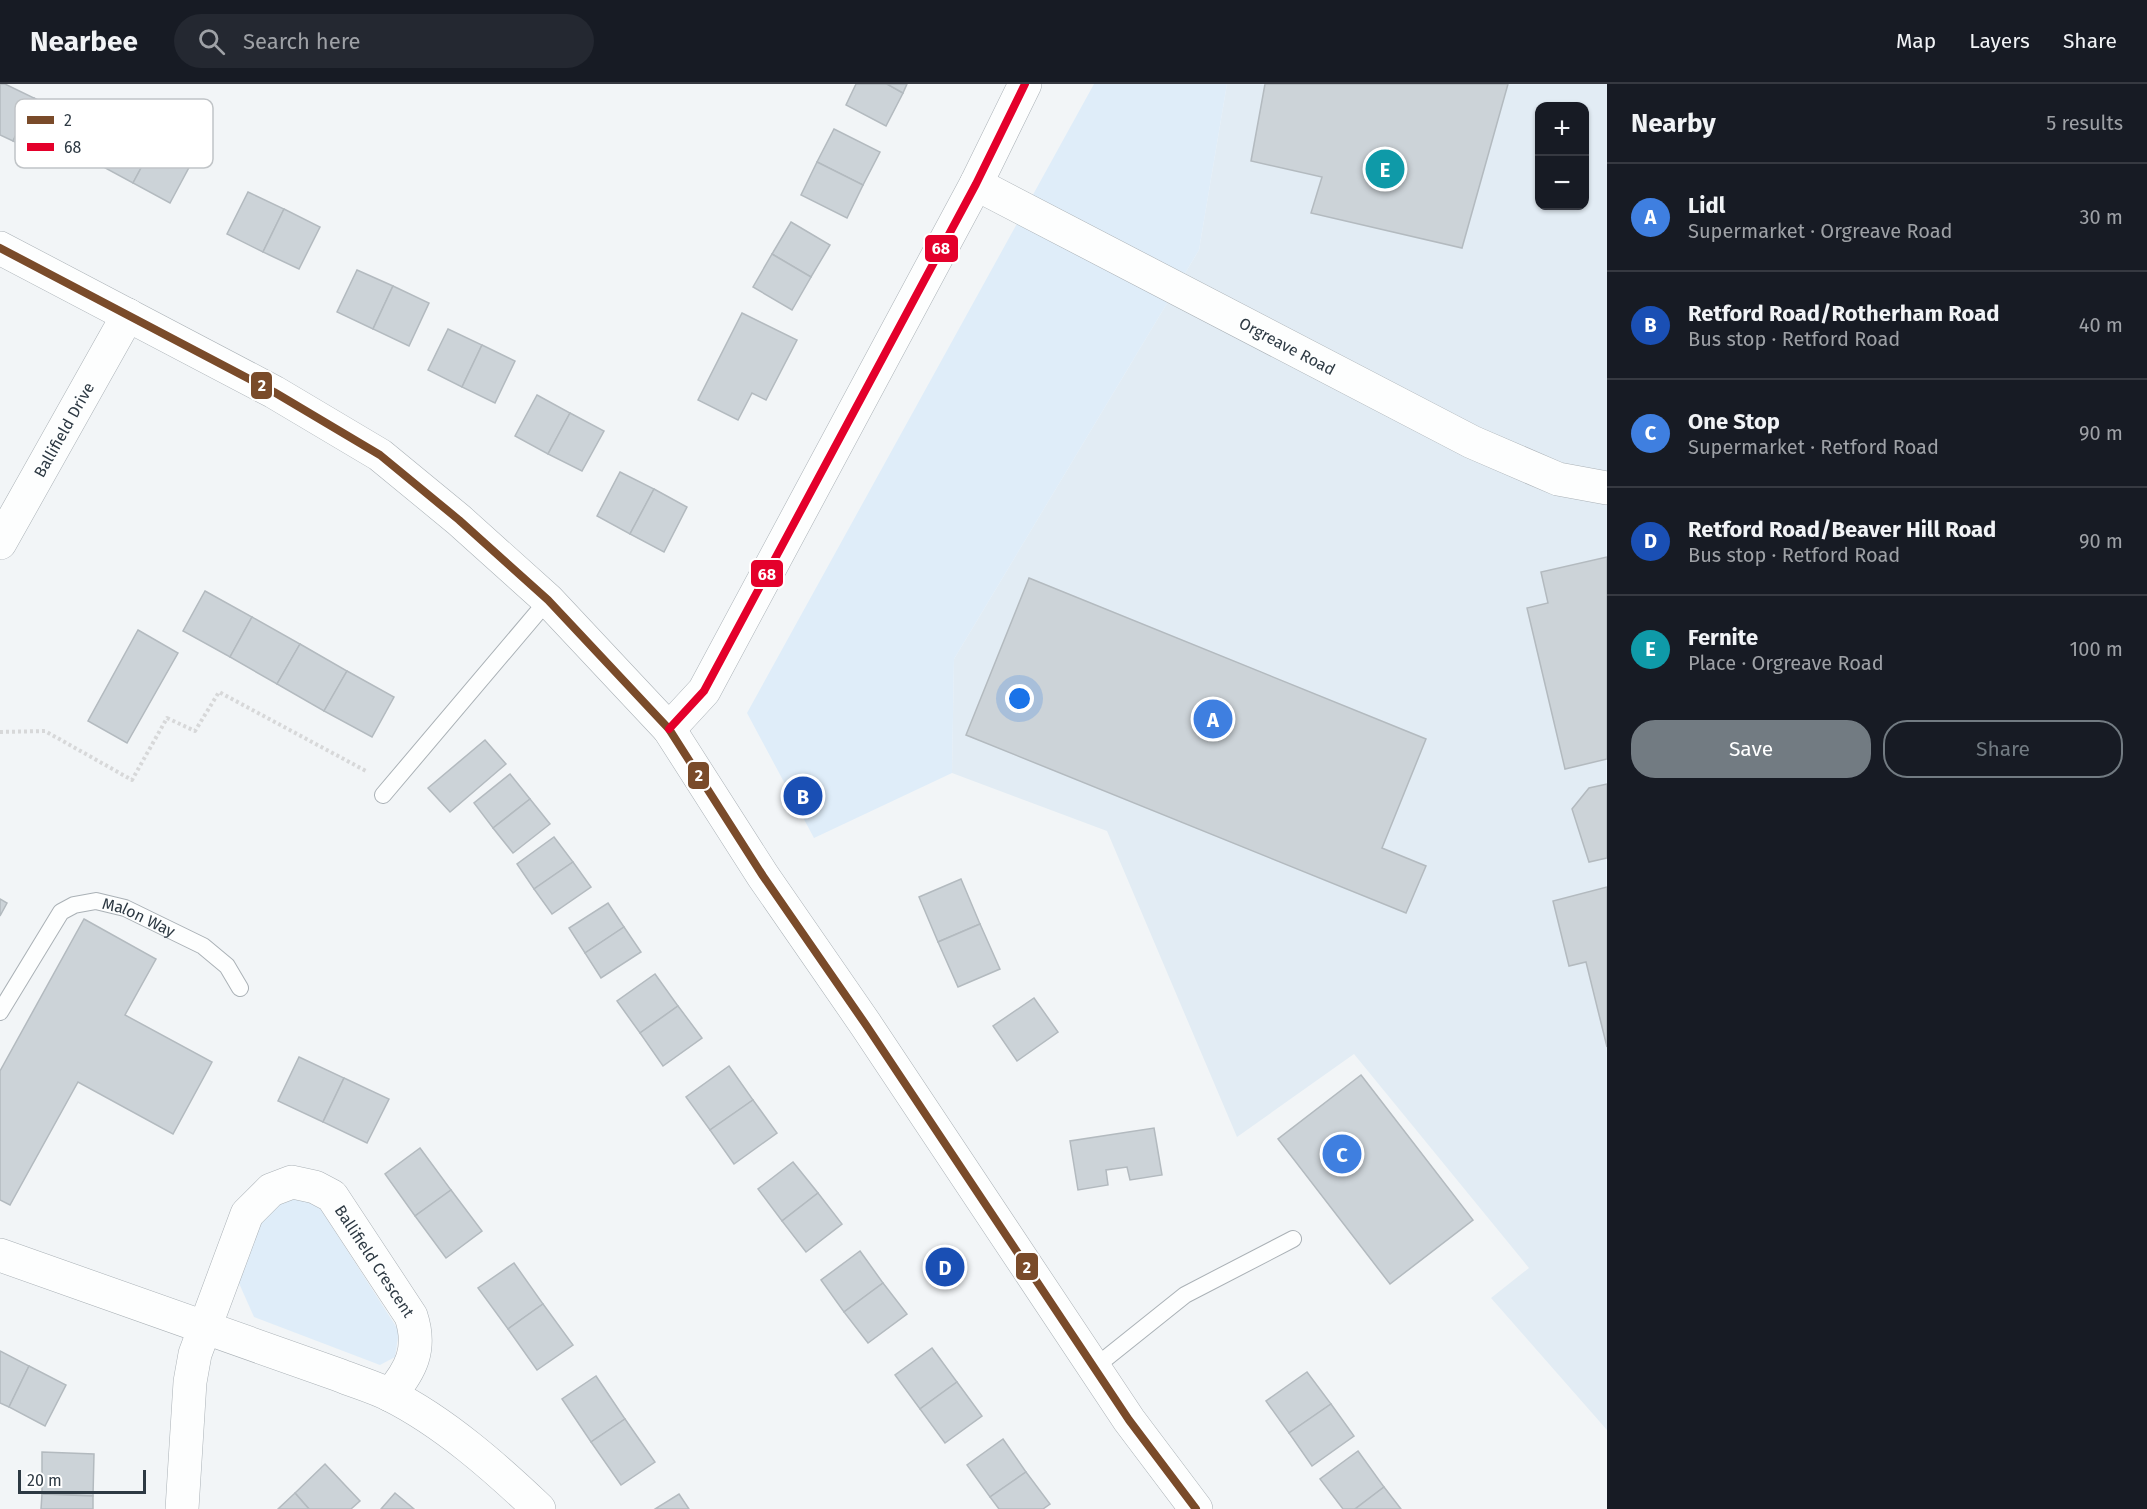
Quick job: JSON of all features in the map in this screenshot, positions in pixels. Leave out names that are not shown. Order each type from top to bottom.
[{"type":"main road","points":[[669,729],[704,691],[976,184],[1025,84]]},
{"type":"main road","name":"Orgreave Road","points":[[976,184],[1472,442],[1558,479],[1607,488]]},
{"type":"main road","points":[[0,248],[274,392],[380,455],[459,520],[548,600],[669,729],[763,876],[1129,1420],[1196,1509]]},
{"type":"main road","name":"Ballifield Drive","points":[[0,543],[128,315]]},
{"type":"main road","name":"Ballifield Crescent","points":[[182,1509],[190,1382],[195,1354],[247,1214],[270,1190],[292,1182],[315,1187],[332,1196],[411,1316],[417,1333],[415,1354],[402,1380],[390,1395]]},
{"type":"main road","points":[[0,1255],[206,1327],[390,1395],[431,1419],[481,1458],[539,1509]]},
{"type":"lane","points":[[387,789],[548,600]]},
{"type":"lane","name":"Malon Way","points":[[0,1012],[61,912],[74,905],[96,901],[125,908],[203,946],[227,966],[240,988]]},
{"type":"lane","points":[[1095,1367],[1185,1295],[1293,1239]]},
{"type":"path","points":[[0,732],[45,731],[132,780],[167,718],[195,731],[219,692],[387,789]]},
{"type":"shaded area","points":[[1094,84],[1227,84],[1199,250],[954,659],[952,773],[814,838],[747,713]]},
{"type":"shaded area","points":[[1227,84],[1607,84],[1607,1430],[1491,1298],[1529,1268],[1354,1054],[1237,1137],[1107,831],[952,773],[954,659],[1199,250]]},
{"type":"shaded area","points":[[297,1197],[320,1208],[399,1331],[395,1357],[380,1365],[254,1317],[238,1281],[259,1216]]},
{"type":"building","points":[[0,84],[5,84],[34,98],[15,99],[15,137],[13,141],[0,135]]},
{"type":"building","points":[[856,84],[887,84],[903,93],[886,126],[846,105]]},
{"type":"building","points":[[887,84],[907,84],[903,93]]},
{"type":"building","points":[[1265,84],[1508,84],[1462,248],[1311,213],[1322,177],[1251,161]]},
{"type":"building","points":[[834,129],[880,152],[863,185],[817,162]]},
{"type":"building","points":[[817,162],[863,185],[847,218],[801,195]]},
{"type":"building","points":[[105,168],[141,168],[133,183]]},
{"type":"building","points":[[141,168],[189,168],[170,203],[133,183]]},
{"type":"building","points":[[248,192],[284,209],[263,252],[227,234]]},
{"type":"building","points":[[284,209],[320,227],[299,269],[263,252]]},
{"type":"building","points":[[791,222],[830,245],[811,277],[772,254]]},
{"type":"building","points":[[772,254],[811,277],[792,310],[753,287]]},
{"type":"building","points":[[357,270],[393,286],[373,329],[337,312]]},
{"type":"building","points":[[393,286],[429,303],[409,346],[373,329]]},
{"type":"building","points":[[742,313],[797,340],[766,400],[752,393],[738,420],[698,400]]},
{"type":"building","points":[[448,329],[482,345],[462,387],[428,370]]},
{"type":"building","points":[[482,345],[515,361],[495,403],[462,387]]},
{"type":"building","points":[[537,395],[570,413],[548,454],[515,436]]},
{"type":"building","points":[[570,413],[604,431],[582,471],[548,454]]},
{"type":"building","points":[[620,472],[654,489],[630,534],[597,516]]},
{"type":"building","points":[[654,489],[687,507],[664,552],[630,534]]},
{"type":"building","points":[[1607,557],[1607,759],[1565,769],[1527,608],[1548,603],[1541,572]]},
{"type":"building","points":[[1029,578],[1426,739],[1382,848],[1426,866],[1406,913],[966,735]]},
{"type":"building","points":[[205,591],[252,617],[230,657],[183,631]]},
{"type":"building","points":[[252,617],[300,644],[277,684],[230,657]]},
{"type":"building","points":[[138,630],[178,653],[127,743],[88,721]]},
{"type":"building","points":[[300,644],[347,671],[324,711],[277,684]]},
{"type":"building","points":[[347,671],[394,697],[372,737],[324,711]]},
{"type":"building","points":[[485,740],[506,764],[450,812],[428,788]]},
{"type":"building","points":[[510,774],[530,799],[493,828],[474,803]]},
{"type":"building","points":[[1607,784],[1607,858],[1589,862],[1572,809],[1589,788]]},
{"type":"building","points":[[530,799],[550,824],[513,853],[493,828]]},
{"type":"building","points":[[554,837],[573,862],[534,889],[517,864]]},
{"type":"building","points":[[573,862],[591,887],[552,914],[534,889]]},
{"type":"building","points":[[961,879],[980,924],[938,942],[919,897]]},
{"type":"building","points":[[1607,887],[1607,1047],[1586,962],[1569,966],[1553,901]]},
{"type":"building","points":[[0,899],[7,903],[0,916]]},
{"type":"building","points":[[608,903],[624,927],[585,953],[569,928]]},
{"type":"building","points":[[84,919],[156,959],[125,1015],[212,1062],[173,1134],[78,1082],[10,1205],[0,1200],[0,1071]]},
{"type":"building","points":[[980,924],[1000,969],[958,987],[938,942]]},
{"type":"building","points":[[624,927],[641,952],[601,978],[585,953]]},
{"type":"building","points":[[655,974],[678,1006],[640,1033],[617,1001]]},
{"type":"building","points":[[1034,998],[1058,1032],[1017,1061],[993,1026]]},
{"type":"building","points":[[678,1006],[702,1038],[663,1066],[640,1033]]},
{"type":"building","points":[[299,1057],[344,1078],[323,1122],[278,1101]]},
{"type":"building","points":[[729,1066],[753,1100],[710,1130],[686,1097]]},
{"type":"building","points":[[1361,1075],[1473,1220],[1390,1284],[1278,1139]]},
{"type":"building","points":[[344,1078],[389,1099],[367,1143],[323,1122]]},
{"type":"building","points":[[753,1100],[777,1133],[734,1164],[710,1130]]},
{"type":"building","points":[[1154,1128],[1162,1175],[1130,1180],[1127,1167],[1106,1170],[1108,1185],[1078,1190],[1070,1141]]},
{"type":"building","points":[[420,1148],[451,1190],[415,1216],[385,1174]]},
{"type":"building","points":[[793,1162],[818,1193],[782,1221],[758,1189]]},
{"type":"building","points":[[451,1190],[482,1231],[446,1258],[415,1216]]},
{"type":"building","points":[[818,1193],[842,1224],[806,1252],[782,1221]]},
{"type":"building","points":[[860,1251],[883,1283],[844,1312],[821,1280]]},
{"type":"building","points":[[514,1263],[543,1304],[508,1329],[478,1288]]},
{"type":"building","points":[[883,1283],[907,1314],[868,1343],[844,1312]]},
{"type":"building","points":[[543,1304],[573,1345],[537,1370],[508,1329]]},
{"type":"building","points":[[932,1348],[957,1382],[920,1409],[895,1375]]},
{"type":"building","points":[[0,1351],[29,1366],[9,1407],[0,1403]]},
{"type":"building","points":[[29,1366],[66,1385],[45,1426],[9,1407]]},
{"type":"building","points":[[1307,1372],[1331,1404],[1289,1433],[1266,1401]]},
{"type":"building","points":[[596,1376],[625,1419],[591,1442],[562,1399]]},
{"type":"building","points":[[957,1382],[982,1416],[945,1443],[920,1409]]},
{"type":"building","points":[[1331,1404],[1354,1436],[1312,1466],[1289,1433]]},
{"type":"building","points":[[625,1419],[655,1462],[621,1485],[591,1442]]},
{"type":"building","points":[[1003,1439],[1026,1472],[990,1497],[967,1465]]},
{"type":"building","points":[[1358,1451],[1384,1487],[1355,1509],[1343,1509],[1320,1479]]},
{"type":"building","points":[[42,1452],[94,1454],[93,1496],[42,1494]]},
{"type":"building","points":[[325,1464],[360,1501],[351,1509],[309,1509],[295,1493]]},
{"type":"building","points":[[1026,1472],[1050,1504],[1043,1509],[999,1509],[990,1497]]},
{"type":"building","points":[[1384,1487],[1401,1509],[1355,1509]]},
{"type":"building","points":[[295,1493],[309,1509],[278,1509]]},
{"type":"building","points":[[395,1493],[414,1509],[381,1509]]},
{"type":"building","points":[[42,1494],[93,1496],[93,1509],[41,1509]]},
{"type":"building","points":[[679,1494],[689,1509],[655,1509]]},
{"type":"transit line","name":"68","points":[[669,729],[704,691],[976,184],[1025,84]]},
{"type":"transit line","name":"2","points":[[0,248],[274,392],[380,455],[459,520],[548,600],[669,729],[763,876],[866,1025],[1129,1420],[1196,1509]]},
{"type":"place","name":"Fernite","points":[[1385,169]]},
{"type":"place","name":"Lidl","points":[[1213,719]]},
{"type":"place","name":"Retford Road/Rotherham Road","points":[[803,796]]},
{"type":"place","name":"One Stop","points":[[1342,1154]]},
{"type":"place","name":"Retford Road/Beaver Hill Road","points":[[945,1267]]}]
